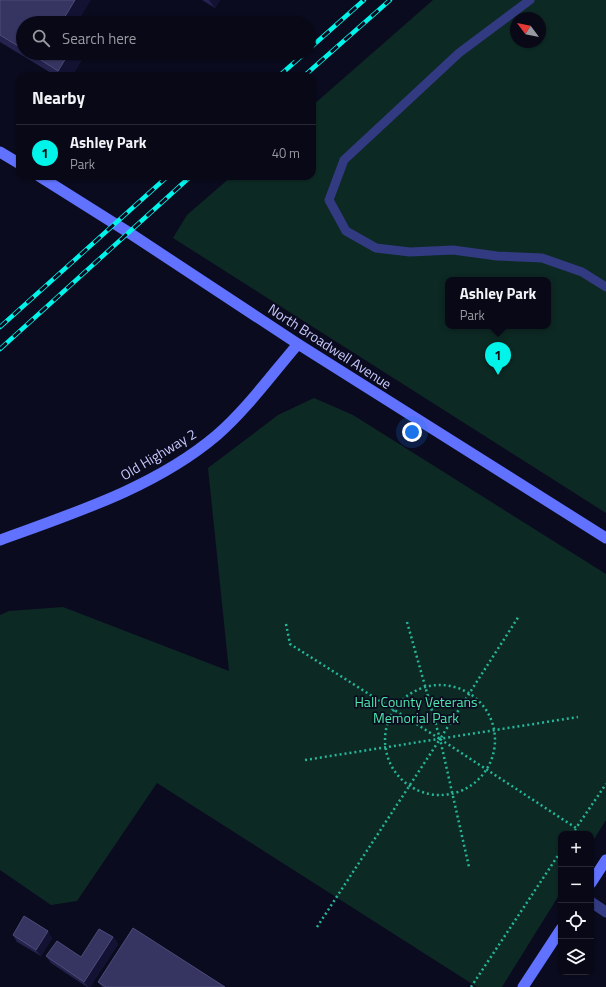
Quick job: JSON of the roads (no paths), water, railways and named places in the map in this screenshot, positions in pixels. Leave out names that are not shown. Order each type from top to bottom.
[{"type":"main road","points":[[0,152],[16,162]]},
{"type":"main road","name":"North Broadwell Avenue","points":[[45,180],[128,232],[298,344],[606,538]]},
{"type":"main road","name":"Old Highway 2","points":[[0,540],[126,491],[195,452],[230,423],[298,344]]},
{"type":"main road","points":[[594,878],[606,860]]},
{"type":"main road","points":[[523,987],[558,934]]},
{"type":"street","points":[[592,903],[606,912]]},
{"type":"lane","points":[[530,0],[459,53],[344,160],[329,200],[346,231],[376,248],[410,252],[453,250],[497,256],[542,258],[582,272],[606,287]]},
{"type":"railway","points":[[316,43],[364,0]]},
{"type":"railway","points":[[309,72],[390,0]]},
{"type":"railway","points":[[284,72],[297,60]]},
{"type":"railway","points":[[0,327],[164,180]]},
{"type":"railway","points":[[0,349],[187,180]]},
{"type":"place","name":"Ashley Park","points":[[498,375]]},
{"type":"park label","name":"Hall County Veterans Memorial Park","points":[[416,710]]}]
